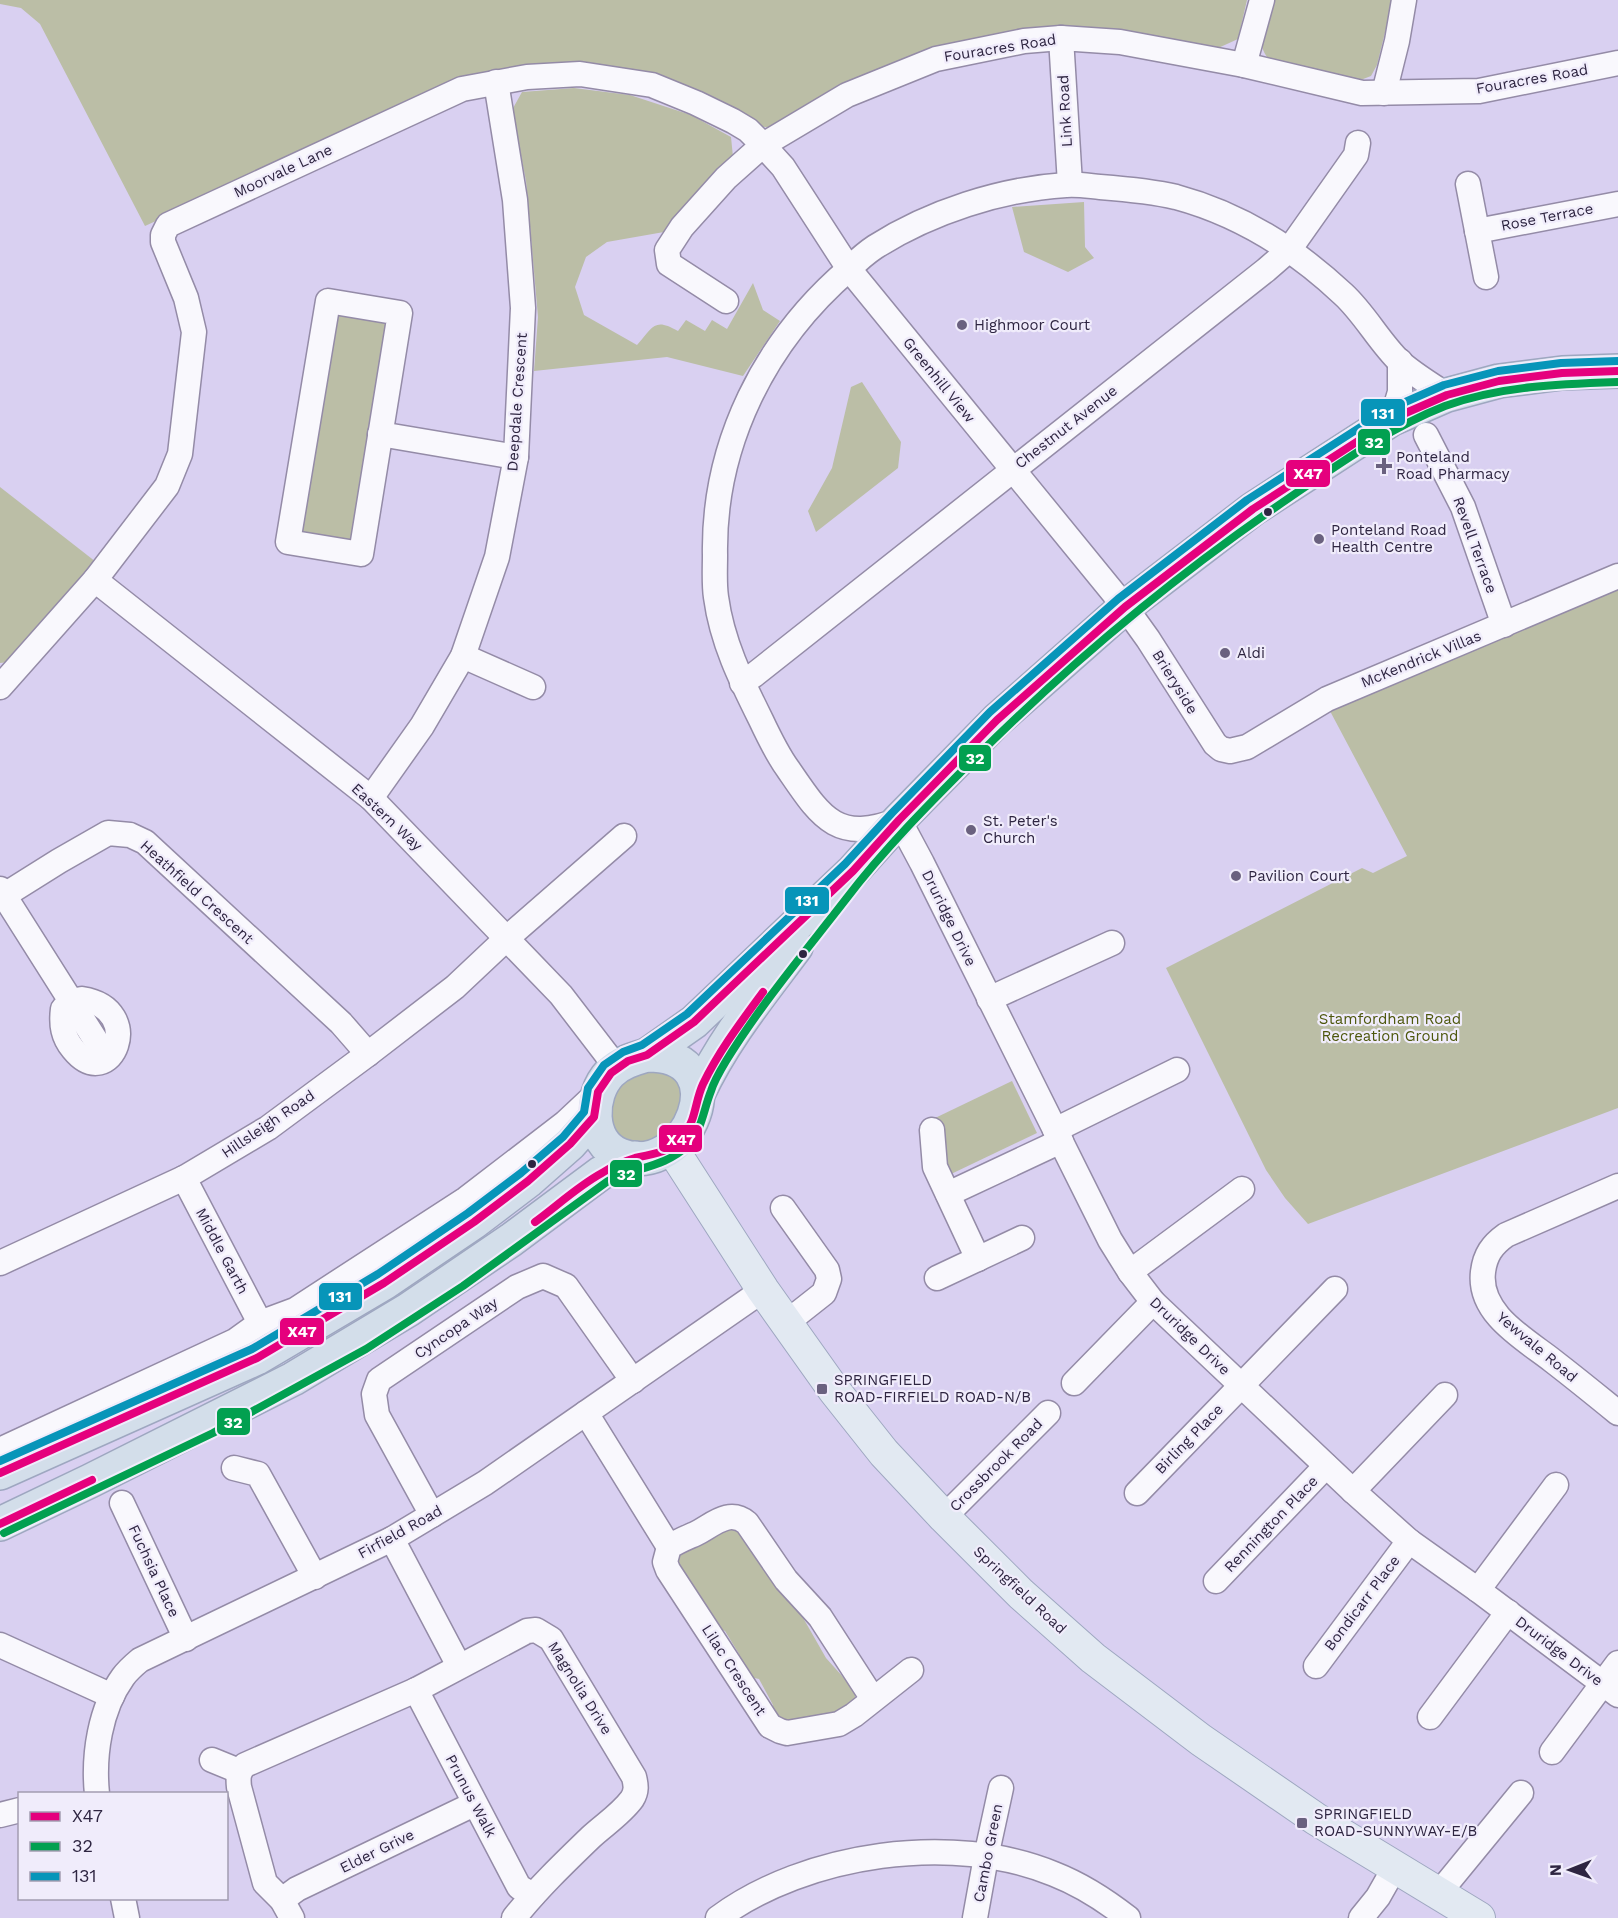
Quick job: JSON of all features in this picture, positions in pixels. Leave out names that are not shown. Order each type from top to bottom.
[{"type":"highway","points":[[603,1092],[602,1140],[611,1150],[622,1156],[635,1158],[652,1156],[671,1147],[683,1136],[693,1120],[698,1094],[711,1065],[732,1033],[853,871],[898,820],[997,720],[1125,607],[1253,509],[1392,418],[1447,395],[1499,381],[1562,373],[1618,371]]},
{"type":"highway","points":[[647,1055],[694,1022],[853,871]]},
{"type":"highway","points":[[0,1473],[257,1358],[375,1288],[474,1222],[528,1181],[570,1144],[603,1092],[628,1060],[647,1055],[673,1058],[688,1069],[698,1094]]},
{"type":"highway","points":[[0,1524],[293,1379],[408,1310],[511,1240],[601,1173],[635,1158]]},
{"type":"main road","name":"Springfield Road","points":[[671,1147],[763,1290],[834,1390],[884,1453],[1021,1594],[1093,1658],[1201,1740],[1316,1819],[1479,1918]]},
{"type":"street","points":[[1244,65],[1262,0]]},
{"type":"street","points":[[1384,93],[1404,0]]},
{"type":"street","name":"Fouracres Road","points":[[726,301],[669,264],[668,250],[682,227],[726,178],[763,145],[847,95],[936,59],[1024,41],[1061,38],[1120,42],[1244,65],[1362,93],[1479,91],[1618,63]]},
{"type":"street","name":"Link Road","points":[[1061,38],[1070,184]]},
{"type":"street","name":"Moorvale Lane","points":[[0,687],[95,580],[167,486],[180,454],[194,332],[186,298],[163,242],[168,225],[462,89],[527,77],[580,74],[652,85],[732,121],[748,130],[763,145]]},
{"type":"street","name":"Deepdale Crescent","points":[[371,798],[422,726],[463,656],[497,556],[516,457],[523,308],[515,200],[496,82]]},
{"type":"street","name":"Chestnut Avenue","points":[[742,682],[754,675],[1289,250],[1356,155],[1358,143]]},
{"type":"street","name":"Greenhill View","points":[[763,145],[783,167],[849,269],[1125,607]]},
{"type":"street","points":[[898,820],[880,827],[848,830],[832,824],[810,801],[780,758],[742,682],[725,641],[715,594],[715,534],[722,473],[740,416],[770,359],[806,311],[828,286],[873,248],[899,233],[958,207],[1012,192],[1070,184],[1175,197],[1208,207],[1254,227],[1289,250],[1344,295],[1400,362],[1447,395]]},
{"type":"street","points":[[1468,184],[1486,277]]},
{"type":"street","name":"Rose Terrace","points":[[1477,231],[1618,204]]},
{"type":"street","points":[[328,301],[400,313],[380,434],[361,554],[288,542],[328,301]]},
{"type":"street","points":[[1392,418],[1400,392],[1400,362]]},
{"type":"street","points":[[380,434],[516,457]]},
{"type":"street","name":"Revell Terrace","points":[[1426,435],[1463,507],[1504,625]]},
{"type":"street","name":"McKendrick Villas","points":[[1230,751],[1247,747],[1338,694],[1618,576]]},
{"type":"street","name":"Eastern Way","points":[[95,580],[371,798],[561,995],[603,1092]]},
{"type":"street","name":"Brieryside","points":[[1125,607],[1215,744],[1221,749],[1230,751]]},
{"type":"street","points":[[463,656],[533,687]]},
{"type":"street","name":"Druridge Drive","points":[[898,820],[922,863],[1110,1240],[1130,1272],[1153,1302],[1326,1466],[1409,1541],[1508,1612],[1610,1690]]},
{"type":"street","name":"Heathfield Crescent","points":[[1,894],[108,833],[130,835],[145,842],[341,1023],[368,1054]]},
{"type":"street","name":"Hillsleigh Road","points":[[0,1263],[184,1178],[268,1128],[455,987],[507,938],[624,836]]},
{"type":"street","points":[[1,894],[71,1001]]},
{"type":"street","points":[[989,999],[1112,943]]},
{"type":"street","points":[[82,999],[92,1001],[104,1008],[117,1025],[116,1050],[107,1058],[92,1063],[84,1060],[67,1041],[63,1032],[62,1015],[63,1009],[71,1001],[82,999]]},
{"type":"street","points":[[948,1194],[1177,1070]]},
{"type":"street","points":[[0,1450],[235,1341],[260,1323],[295,1310],[466,1199],[565,1124],[603,1092]]},
{"type":"street","points":[[932,1130],[936,1167],[978,1259]]},
{"type":"street","name":"Middle Garth","points":[[184,1178],[260,1323]]},
{"type":"street","name":"Yewvale Road","points":[[1618,1186],[1506,1235],[1491,1249],[1484,1265],[1482,1282],[1484,1292],[1495,1313],[1504,1323],[1618,1413]]},
{"type":"street","points":[[1130,1272],[1242,1189]]},
{"type":"street","points":[[783,1208],[827,1270],[829,1279],[824,1293],[786,1323]]},
{"type":"street","points":[[937,1278],[1022,1238]]},
{"type":"street","name":"Cyncopa Way","points":[[432,1515],[377,1415],[374,1394],[376,1385],[379,1380],[517,1287],[543,1276],[566,1286],[633,1381]]},
{"type":"street","name":"Birling Place","points":[[1137,1493],[1335,1289]]},
{"type":"street","name":"Firfield Road","points":[[94,1792],[96,1758],[101,1731],[112,1696],[124,1675],[140,1660],[392,1539],[485,1483],[763,1290]]},
{"type":"street","points":[[1074,1383],[1153,1302]]},
{"type":"street","points":[[1353,1491],[1445,1395]]},
{"type":"street","name":"Lilac Crescent","points":[[586,1413],[669,1547],[665,1562],[668,1570],[770,1726],[787,1733],[839,1724],[854,1715],[911,1670]]},
{"type":"street","name":"Crossbrook Road","points":[[944,1517],[1048,1413]]},
{"type":"street","name":"Rennington Place","points":[[1216,1581],[1326,1466]]},
{"type":"street","points":[[234,1468],[258,1474],[315,1577]]},
{"type":"street","points":[[1478,1590],[1556,1485]]},
{"type":"street","name":"Fuchsia Place","points":[[122,1503],[186,1639]]},
{"type":"street","points":[[669,1547],[719,1519],[729,1516],[741,1518],[747,1523],[786,1580],[820,1617],[873,1699]]},
{"type":"street","points":[[392,1539],[459,1666]]},
{"type":"street","name":"Bondicarr Place","points":[[1316,1666],[1409,1541]]},
{"type":"street","points":[[1430,1717],[1508,1612]]},
{"type":"street","name":"Magnolia Drive","points":[[240,1771],[245,1766],[416,1690],[527,1631],[536,1630],[543,1633],[551,1640],[634,1777],[637,1787],[633,1797],[626,1805],[533,1895],[514,1918]]},
{"type":"street","points":[[0,1645],[112,1696]]},
{"type":"street","points":[[1552,1752],[1610,1690],[1618,1663]]},
{"type":"street","name":"Prunus Walk","points":[[416,1690],[519,1887],[533,1895]]},
{"type":"street","points":[[212,1760],[240,1771],[239,1787],[265,1883],[287,1909]]},
{"type":"street","name":"Cambo Green","points":[[975,1918],[1000,1788]]},
{"type":"street","points":[[1438,1893],[1521,1793]]},
{"type":"street","name":"Elder Grive","points":[[287,1909],[297,1889],[474,1804]]},
{"type":"street","points":[[0,1815],[18,1810]]},
{"type":"street","points":[[718,1918],[769,1887],[838,1864],[871,1857],[923,1852],[986,1857],[1053,1873],[1089,1891],[1128,1918]]},
{"type":"street","points":[[1361,1918],[1378,1897],[1395,1867]]},
{"type":"street","points":[[123,1900],[127,1918]]},
{"type":"green space","points":[[0,0],[1247,0],[1238,39],[1216,49],[1023,35],[778,128],[753,126],[655,78],[441,90],[145,226],[40,24],[21,8],[0,4]]},
{"type":"green space","points":[[1273,0],[1393,0],[1377,65],[1371,76],[1358,81],[1269,59],[1264,53],[1262,38]]},
{"type":"green space","points":[[574,88],[630,95],[691,115],[731,137],[733,157],[664,232],[607,242],[586,257],[575,287],[584,315],[637,345],[654,326],[664,325],[678,331],[686,320],[705,331],[712,320],[727,329],[753,283],[763,310],[780,321],[743,376],[667,357],[534,371],[538,317],[526,181],[512,110],[522,92]]},
{"type":"green space","points":[[1084,202],[1085,247],[1094,258],[1068,272],[1024,252],[1012,207]]},
{"type":"green space","points":[[360,311],[390,325],[355,541],[295,531],[330,315]]},
{"type":"green space","points":[[862,382],[901,442],[898,468],[816,532],[808,511],[832,468],[851,387]]},
{"type":"green space","points":[[0,487],[96,562],[9,662],[0,663]]},
{"type":"green space","name":"Stamfordham Road Recreation Ground","points":[[1618,589],[1618,1108],[1308,1224],[1285,1198],[1266,1170],[1166,968],[1362,868],[1373,873],[1407,856],[1330,711],[1346,701]]},
{"type":"green space","points":[[656,1066],[684,1086],[675,1129],[643,1144],[629,1141],[618,1133],[613,1125],[612,1097],[616,1088],[629,1075]]},
{"type":"green space","points":[[1012,1081],[1037,1133],[949,1175],[933,1119]]},
{"type":"green space","points":[[737,1524],[775,1582],[802,1616],[826,1658],[852,1687],[855,1704],[830,1720],[824,1714],[799,1718],[794,1724],[771,1714],[773,1705],[759,1679],[750,1677],[738,1661],[739,1654],[725,1631],[717,1628],[689,1578],[681,1577],[674,1554]]},
{"type":"transit line","name":"131","points":[[0,1461],[252,1349],[378,1274],[468,1213],[521,1173],[563,1137],[584,1112],[588,1088],[604,1065],[623,1052],[642,1045],[687,1014],[845,864],[990,712],[1118,599],[1247,500],[1387,410],[1444,385],[1498,371],[1561,363],[1618,361]]},
{"type":"transit line","name":"X47","points":[[0,1473],[257,1358],[384,1283],[474,1222],[528,1181],[570,1144],[594,1117],[598,1092],[611,1073],[628,1061],[647,1055],[694,1022],[853,871],[899,820],[997,720],[1125,607],[1253,509],[1392,419],[1447,395],[1499,381],[1562,373],[1618,371]]},
{"type":"transit line","name":"32","points":[[4,1533],[213,1433],[366,1349],[463,1286],[608,1181],[659,1163],[679,1153],[696,1134],[715,1080],[754,1019],[861,880],[891,845],[973,760],[1047,689],[1165,589],[1247,527],[1365,448],[1404,425],[1445,406],[1509,390],[1552,385],[1618,382]]},
{"type":"transit line","name":"X47","points":[[535,1222],[593,1178],[631,1159],[661,1152],[673,1146],[684,1135],[691,1123],[700,1090],[709,1072],[763,992]]},
{"type":"transit line","name":"X47","points":[[0,1524],[92,1480]]},
{"type":"place","name":"Highmoor Court","points":[[962,325]]},
{"type":"place","name":"Ponteland Road Pharmacy","points":[[1384,466]]},
{"type":"place","name":"Ponteland Road Health Centre","points":[[1319,539]]},
{"type":"place","name":"Aldi","points":[[1225,653]]},
{"type":"place","name":"St. Peter's Church","points":[[971,830]]},
{"type":"place","name":"Pavilion Court","points":[[1236,876]]},
{"type":"place","name":"SPRINGFIELD ROAD-FIRFIELD ROAD-N/B","points":[[822,1389]]},
{"type":"place","name":"SPRINGFIELD ROAD-SUNNYWAY-E/B","points":[[1302,1823]]}]
